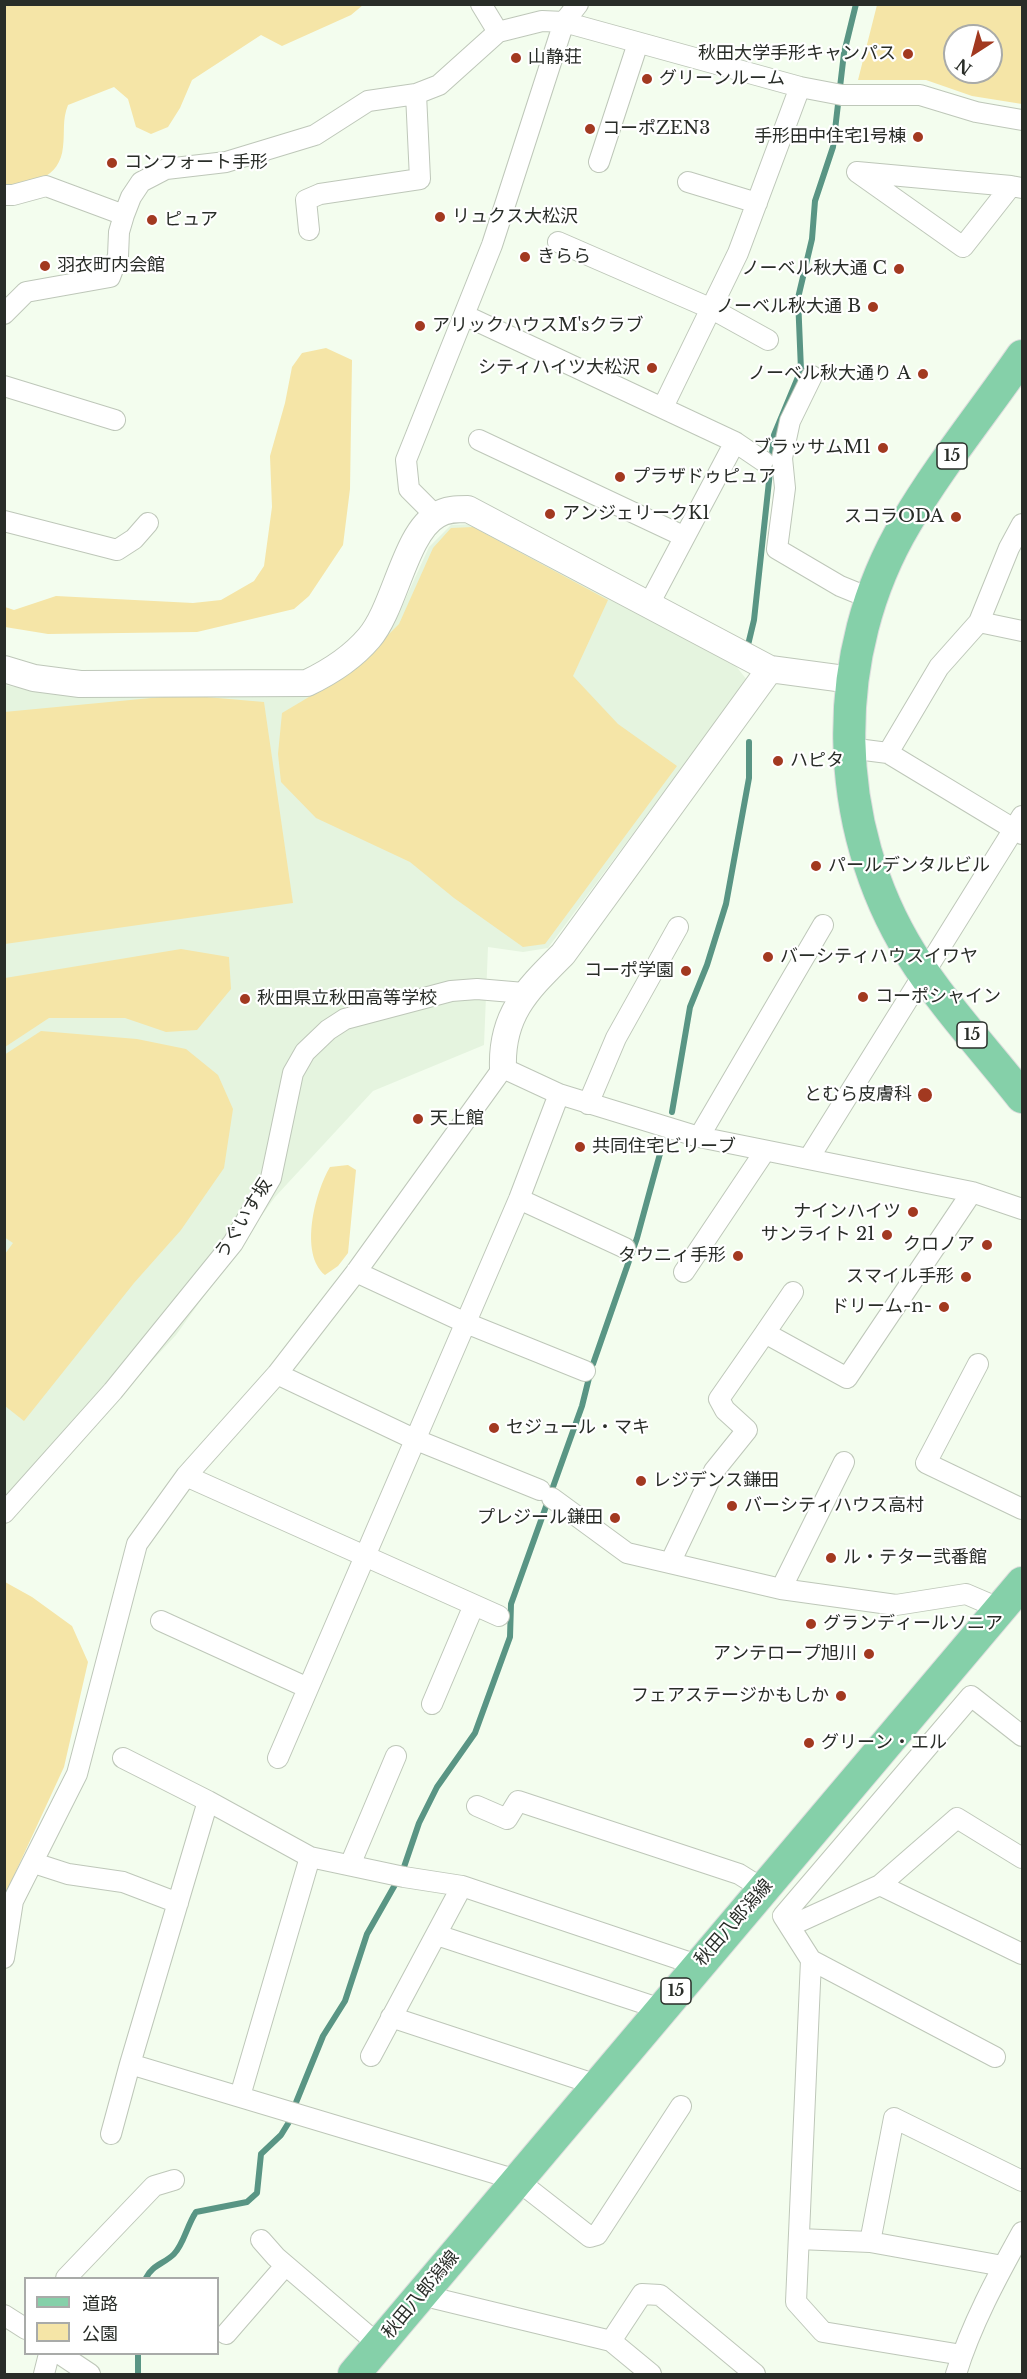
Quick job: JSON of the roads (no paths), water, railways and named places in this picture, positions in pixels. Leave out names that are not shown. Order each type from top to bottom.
[{"type":"main road","name":"15","points":[[1023,356],[905,523],[872,599],[852,680],[849,748],[854,800],[867,855],[895,923],[923,972],[1023,1097]]},
{"type":"main road","name":"秋田八郎潟線","points":[[356,2374],[698,1965],[1023,1583]]},
{"type":"street","points":[[481,4],[498,32]]},
{"type":"street","points":[[435,515],[409,489],[406,460],[492,244],[564,22],[578,4]]},
{"type":"street","points":[[4,314],[26,292],[96,282],[110,277],[118,256],[118,232],[131,197],[141,182],[166,169],[226,162],[315,135],[368,101],[416,94],[439,85],[498,32],[542,21],[564,22],[800,87],[836,94],[920,95],[976,112],[1023,120]]},
{"type":"street","points":[[599,162],[638,42]]},
{"type":"street","points":[[663,407],[712,309],[757,202],[800,87]]},
{"type":"street","points":[[309,230],[306,200],[320,194],[420,179],[416,94]]},
{"type":"street","points":[[857,171],[928,178],[1017,187],[963,248],[857,171]]},
{"type":"street","points":[[688,182],[757,202]]},
{"type":"street","points":[[4,195],[14,195],[46,186],[124,215]]},
{"type":"street","points":[[558,242],[712,309],[768,340]]},
{"type":"street","points":[[464,315],[735,442],[763,462]]},
{"type":"street","points":[[812,376],[788,430],[782,458],[785,488],[777,549],[840,586],[872,599]]},
{"type":"street","points":[[4,386],[115,420]]},
{"type":"street","points":[[479,440],[683,536]]},
{"type":"street","points":[[648,606],[683,536],[735,442]]},
{"type":"street","points":[[4,669],[34,678],[80,684],[307,683],[335,669],[370,638],[385,611],[420,531],[435,515],[446,510],[468,509],[770,669],[852,680]]},
{"type":"street","points":[[4,521],[117,550],[134,539],[148,523]]},
{"type":"street","points":[[888,753],[939,667],[979,622],[1009,548],[1023,524]]},
{"type":"street","points":[[979,622],[1023,630]]},
{"type":"street","points":[[4,1958],[13,1901],[78,1774],[137,1544],[186,1476],[277,1374],[356,1272],[503,1068],[502,1049],[510,1018],[524,993],[563,954],[770,669]]},
{"type":"street","points":[[809,1158],[923,972],[1020,826],[888,753],[849,748]]},
{"type":"street","points":[[699,1137],[824,925]]},
{"type":"street","points":[[588,1104],[616,1038],[678,927]]},
{"type":"street","name":"うぐいす坂","points":[[4,1513],[112,1390],[233,1243],[271,1178],[293,1073],[305,1052],[328,1030],[345,1019],[451,991],[524,993]]},
{"type":"street","points":[[503,1068],[559,1094],[699,1137],[972,1192],[1023,1209]]},
{"type":"street","points":[[278,1758],[363,1556],[519,1199],[559,1094]]},
{"type":"street","points":[[684,1272],[765,1151]]},
{"type":"street","points":[[765,1333],[847,1378],[972,1192]]},
{"type":"street","points":[[519,1199],[626,1248]]},
{"type":"street","points":[[356,1272],[466,1323],[585,1371]]},
{"type":"street","points":[[670,1563],[714,1471],[747,1430],[725,1410],[719,1399],[793,1292]]},
{"type":"street","points":[[978,1364],[926,1463],[1023,1509]]},
{"type":"street","points":[[277,1374],[414,1439],[546,1494],[627,1553],[781,1589],[896,1605],[966,1594],[1001,1609]]},
{"type":"street","points":[[781,1589],[844,1462]]},
{"type":"street","points":[[186,1476],[499,1616]]},
{"type":"street","points":[[432,1704],[474,1605]]},
{"type":"street","points":[[160,1621],[308,1688]]},
{"type":"street","points":[[995,2057],[811,1960],[783,1916],[971,1696],[1023,1736]]},
{"type":"street","points":[[350,1866],[396,1756]]},
{"type":"street","points":[[123,1758],[310,1857],[462,1886],[698,1965]]},
{"type":"street","points":[[111,2134],[208,1801]]},
{"type":"street","points":[[477,1806],[507,1819],[518,1802],[739,1874],[763,1890]]},
{"type":"street","points":[[790,1926],[880,1885],[957,1818],[1023,1858]]},
{"type":"street","points":[[821,1822],[845,1843]]},
{"type":"street","points":[[240,2096],[310,1857]]},
{"type":"street","points":[[34,1863],[68,1874],[123,1882],[178,1903]]},
{"type":"street","points":[[880,1885],[1023,1954]]},
{"type":"street","points":[[371,2056],[462,1886]]},
{"type":"street","points":[[437,1935],[661,2009]]},
{"type":"street","points":[[811,1960],[796,2302],[823,2332],[962,2355]]},
{"type":"street","points":[[391,2017],[597,2085]]},
{"type":"street","points":[[130,2064],[517,2181],[590,2236],[597,2235],[681,2106]]},
{"type":"street","points":[[870,2242],[894,2118],[1023,2181]]},
{"type":"street","points":[[67,2277],[154,2186],[174,2180]]},
{"type":"street","points":[[956,2374],[962,2355],[1003,2266],[1023,2232]]},
{"type":"street","points":[[799,2239],[870,2242],[1003,2266]]},
{"type":"street","points":[[261,2240],[285,2266],[379,2346]]},
{"type":"street","points":[[226,2334],[285,2266]]},
{"type":"street","points":[[611,2341],[642,2294],[660,2295],[754,2374]]},
{"type":"street","points":[[421,2295],[611,2341],[651,2374]]},
{"type":"street","points":[[4,2315],[24,2326]]},
{"type":"street","points":[[44,2374],[49,2355]]},
{"type":"street","points":[[62,2355],[90,2374]]},
{"type":"waterway","points":[[748,645],[754,620],[774,435],[801,370],[798,298],[812,239],[815,201],[833,147],[844,53],[856,4]]},
{"type":"waterway","points":[[672,1112],[690,1007],[707,965],[726,904],[749,778],[749,742]]},
{"type":"waterway","points":[[593,1364],[637,1238],[664,1139]]},
{"type":"waterway","points":[[404,1867],[419,1823],[437,1787],[475,1733],[510,1637],[511,1604],[582,1406],[589,1378]]},
{"type":"waterway","points":[[295,2105],[323,2036],[345,2001],[367,1934],[396,1883]]},
{"type":"waterway","points":[[147,2277],[177,2250],[196,2212],[247,2202],[257,2193],[261,2154],[281,2135],[289,2122]]},
{"type":"waterway","points":[[138,2355],[138,2374]]},
{"type":"place","name":"秋田大学手形キャンパス","points":[[908,54]]},
{"type":"place","name":"山静荘","points":[[516,58]]},
{"type":"place","name":"グリーンルーム","points":[[647,79]]},
{"type":"place","name":"コーポZEN3","points":[[590,129]]},
{"type":"place","name":"手形田中住宅1号棟","points":[[918,137]]},
{"type":"place","name":"コンフォート手形","points":[[112,163]]},
{"type":"place","name":"リュクス大松沢","points":[[440,217]]},
{"type":"place","name":"ピュア","points":[[152,220]]},
{"type":"place","name":"きらら","points":[[525,257]]},
{"type":"place","name":"羽衣町内会館","points":[[45,266]]},
{"type":"place","name":"ノーベル秋大通 C","points":[[899,269]]},
{"type":"place","name":"ノーベル秋大通 B","points":[[873,307]]},
{"type":"place","name":"アリックハウスM'sクラブ","points":[[420,326]]},
{"type":"place","name":"シティハイツ大松沢","points":[[652,368]]},
{"type":"place","name":"ノーベル秋大通り A","points":[[923,374]]},
{"type":"place","name":"ブラッサムM1","points":[[883,448]]},
{"type":"place","name":"プラザドゥピュア","points":[[620,477]]},
{"type":"place","name":"アンジェリークK1","points":[[550,514]]},
{"type":"place","name":"スコラODA","points":[[956,517]]},
{"type":"place","name":"ハピタ","points":[[778,761]]},
{"type":"place","name":"パールデンタルビル","points":[[816,866]]},
{"type":"place","name":"バーシティハウスイワヤ","points":[[768,957]]},
{"type":"place","name":"コーポ学園","points":[[686,971]]},
{"type":"place","name":"コーポシャイン","points":[[863,997]]},
{"type":"place","name":"秋田県立秋田高等学校","points":[[245,999]]},
{"type":"place","name":"とむら皮膚科","points":[[925,1095]]},
{"type":"place","name":"天上館","points":[[418,1119]]},
{"type":"place","name":"共同住宅ビリーブ","points":[[580,1147]]},
{"type":"place","name":"ナインハイツ","points":[[913,1212]]},
{"type":"place","name":"サンライト 21","points":[[887,1235]]},
{"type":"place","name":"クロノア","points":[[987,1245]]},
{"type":"place","name":"タウニィ手形","points":[[738,1256]]},
{"type":"place","name":"スマイル手形","points":[[966,1277]]},
{"type":"place","name":"ドリーム-n-","points":[[944,1307]]},
{"type":"place","name":"セジュール・マキ","points":[[494,1428]]},
{"type":"place","name":"レジデンス鎌田","points":[[641,1481]]},
{"type":"place","name":"バーシティハウス高村","points":[[732,1506]]},
{"type":"place","name":"プレジール鎌田","points":[[615,1518]]},
{"type":"place","name":"ル・テター弐番館","points":[[831,1558]]},
{"type":"place","name":"グランディールソニア","points":[[811,1624]]},
{"type":"place","name":"アンテロープ旭川","points":[[869,1654]]},
{"type":"place","name":"フェアステージかもしか","points":[[841,1696]]},
{"type":"place","name":"グリーン・エル","points":[[809,1743]]}]
